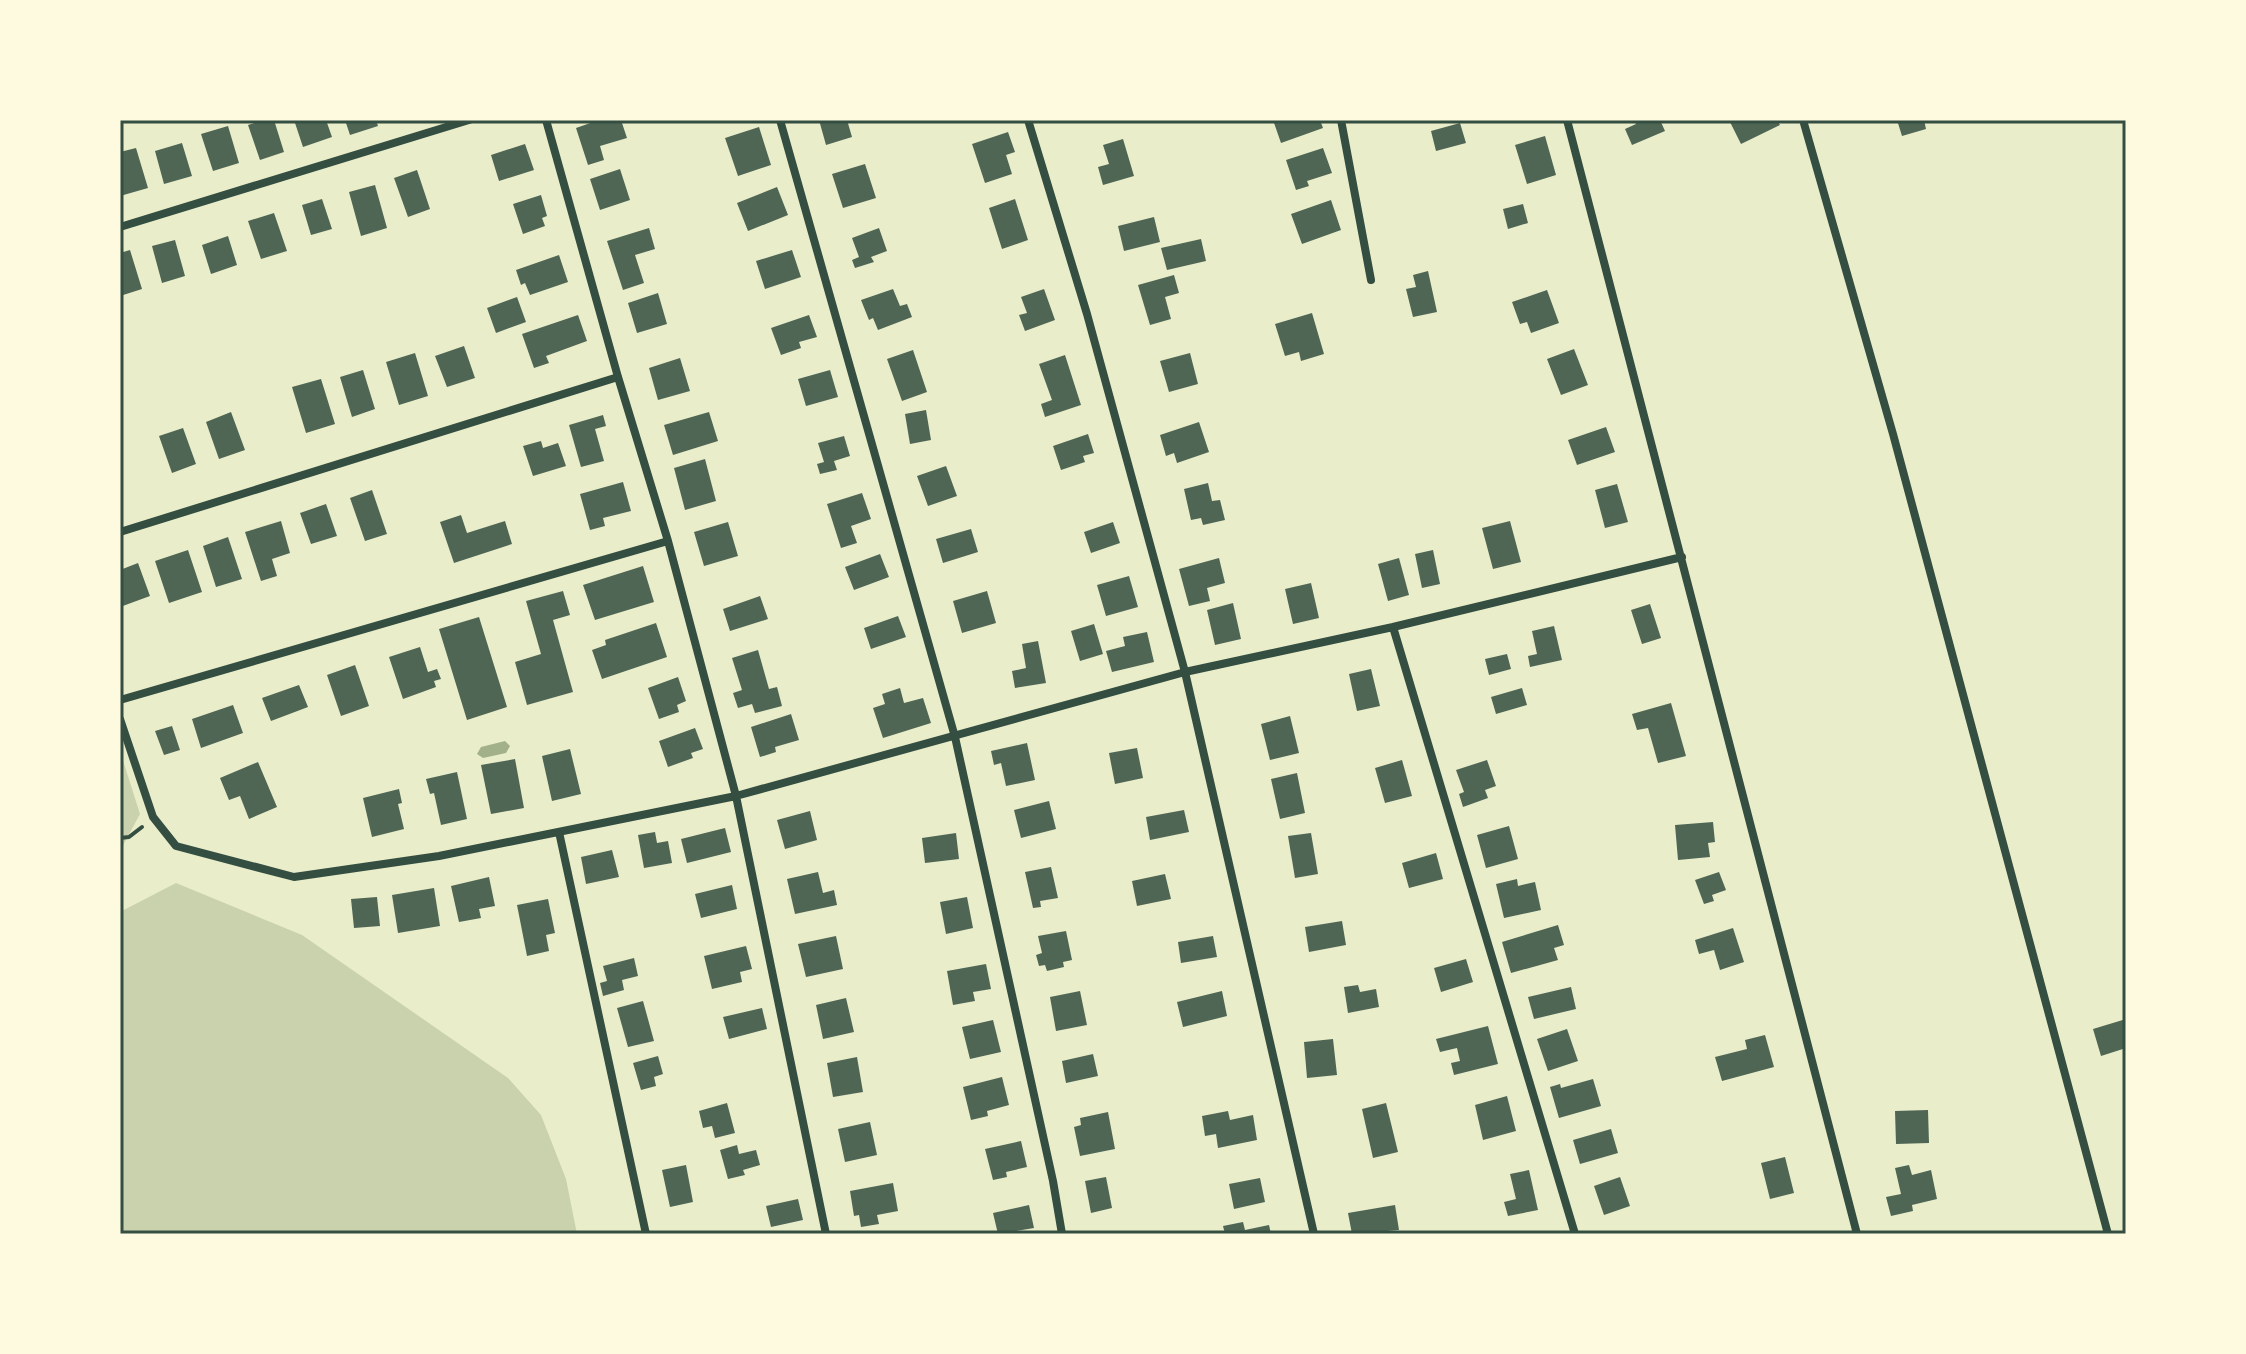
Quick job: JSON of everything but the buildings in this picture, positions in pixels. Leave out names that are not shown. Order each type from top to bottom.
[{"type":"street","points":[[120,227],[469,120]]},
{"type":"street","points":[[546,120],[668,541],[736,796],[826,1234]]},
{"type":"street","points":[[780,120],[955,737],[1062,1234]]},
{"type":"street","points":[[1028,120],[1087,314],[1185,672],[1314,1234]]},
{"type":"street","points":[[1341,120],[1371,280]]},
{"type":"street","points":[[1567,120],[1857,1234]]},
{"type":"street","points":[[1803,120],[1893,434],[2108,1234]]},
{"type":"street","points":[[120,532],[618,377]]},
{"type":"street","points":[[120,700],[668,541]]},
{"type":"street","points":[[120,719],[153,817],[176,846],[294,877],[439,856],[736,796],[1185,672],[1393,627],[1682,557]]},
{"type":"street","points":[[1393,627],[1575,1234]]},
{"type":"street","points":[[559,832],[646,1234]]},
{"type":"path","points":[[120,838],[129,837],[153,817]]},
{"type":"shaded area","points":[[505,741],[510,746],[506,753],[483,758],[477,754],[481,747]]},
{"type":"shaded area","points":[[120,751],[140,814],[120,851]]},
{"type":"shaded area","points":[[176,883],[302,935],[508,1078],[541,1115],[566,1179],[577,1234],[120,1234],[120,912]]}]
